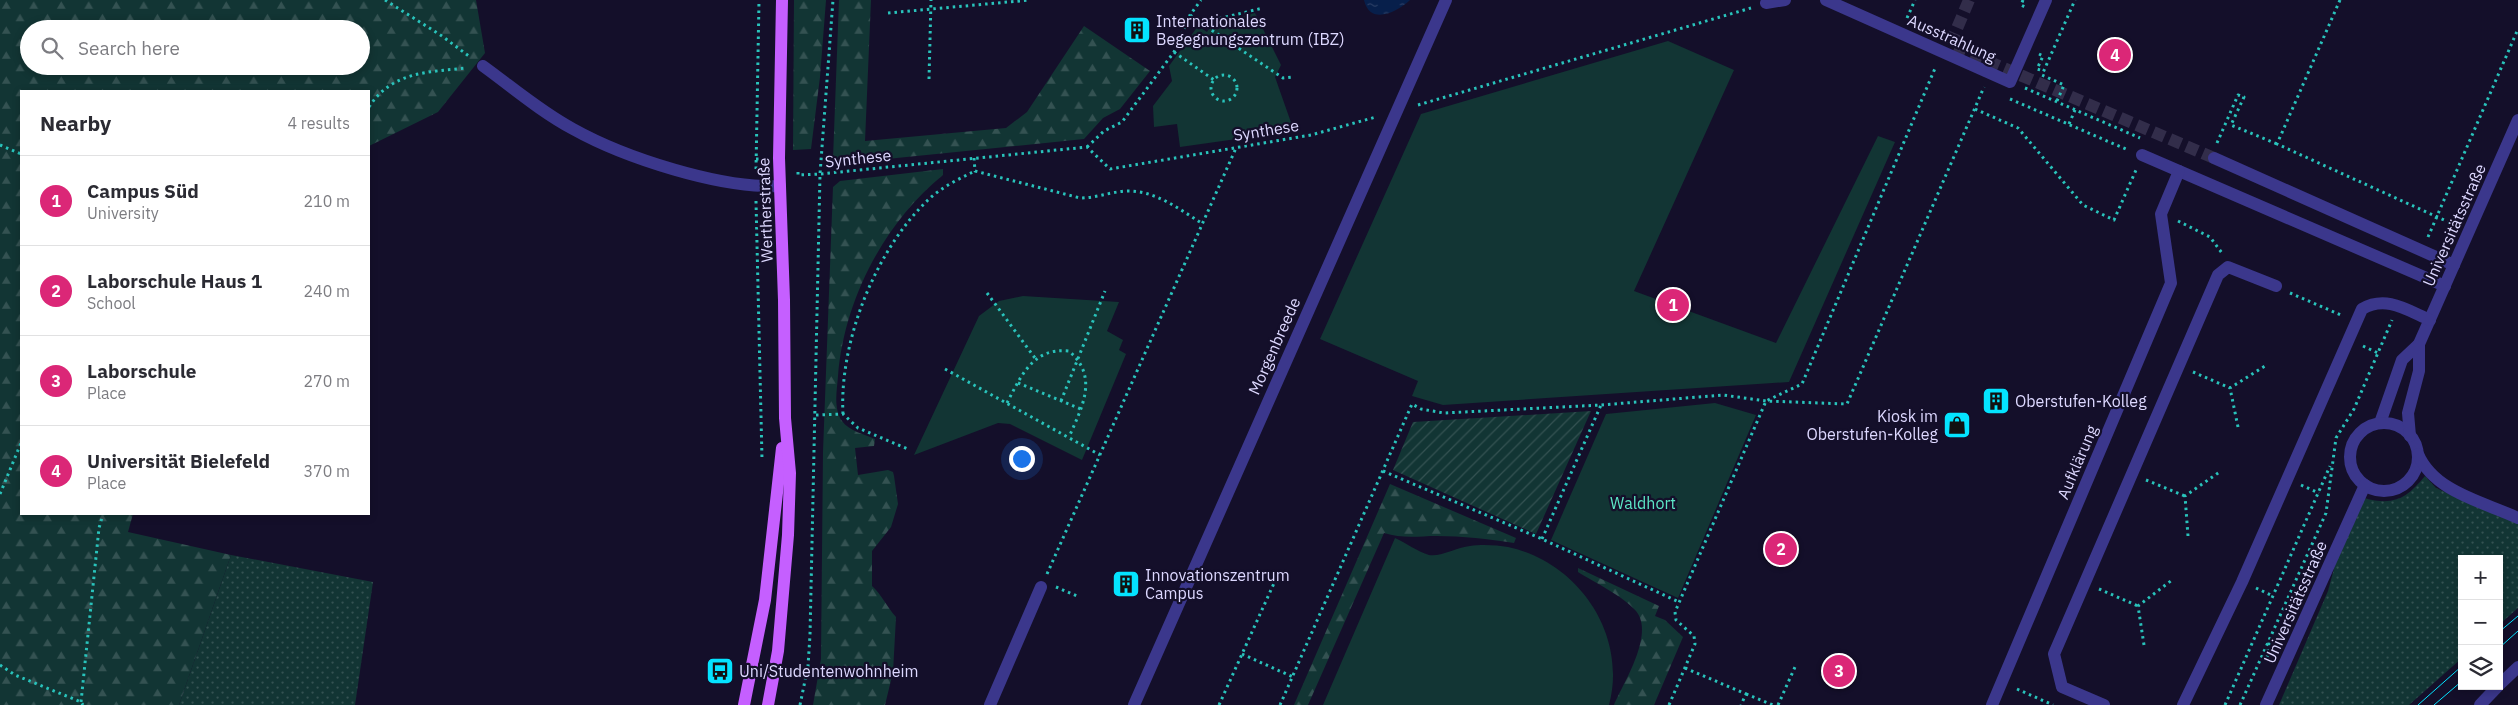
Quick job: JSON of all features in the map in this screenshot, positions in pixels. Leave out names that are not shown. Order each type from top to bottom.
[{"type":"main road","name":"Wertherstraße","points":[[768,705],[778,651],[788,535],[790,473],[785,418],[784,300],[779,158],[782,0]]},
{"type":"main road","name":"Wertherstraße","points":[[744,705],[765,600],[785,418]]},
{"type":"street","name":"Morgenbreede","points":[[1134,705],[1446,0]]},
{"type":"street","points":[[1766,3],[1785,0]]},
{"type":"street","name":"Ausstrahlung","points":[[1826,0],[2010,82],[2046,0]]},
{"type":"street","points":[[483,66],[553,117],[594,140],[688,173],[755,187],[780,186]]},
{"type":"street","name":"Universitätsstraße","points":[[2380,423],[2402,360],[2419,344],[2518,120]]},
{"type":"street","points":[[2214,152],[2454,265]]},
{"type":"street","points":[[2137,154],[2445,286]]},
{"type":"street","points":[[2161,214],[2179,171]]},
{"type":"street","name":"Aufklärung","points":[[1992,705],[2171,283],[2161,214]]},
{"type":"street","points":[[2104,705],[2062,687],[2054,654],[2218,275],[2228,267],[2276,286]]},
{"type":"street","points":[[2183,705],[2242,582],[2362,309],[2371,304],[2383,302],[2430,320]]},
{"type":"street","name":"Universitätsstraße","points":[[2410,436],[2408,413],[2419,371],[2419,344]]},
{"type":"street","points":[[2418,454],[2411,478],[2401,486],[2389,490],[2377,490],[2365,485],[2352,469],[2351,449],[2361,432],[2380,423],[2391,424],[2410,436],[2429,472],[2454,491],[2518,518]]},
{"type":"street","name":"Universitätsstraße","points":[[2266,705],[2365,485]]},
{"type":"street","points":[[990,705],[1041,587]]},
{"type":"street","points":[[2503,682],[2518,667]]},
{"type":"street","points":[[2480,705],[2495,690]]},
{"type":"path","points":[[385,0],[442,36],[483,66]]},
{"type":"path","points":[[759,0],[755,187],[762,468]]},
{"type":"path","points":[[800,705],[809,650],[816,415],[820,174],[833,0]]},
{"type":"path","points":[[929,79],[931,0]]},
{"type":"path","points":[[888,13],[1030,0]]},
{"type":"path","points":[[1087,147],[1104,131],[1122,122],[1174,52],[1190,15],[1201,0]]},
{"type":"path","points":[[2057,101],[2064,85],[2042,75],[2075,0]]},
{"type":"path","points":[[2277,144],[2340,0]]},
{"type":"path","name":"Synthese","points":[[779,158],[797,158],[798,175],[1087,147],[1110,168],[1311,135],[1766,3]]},
{"type":"path","points":[[1201,23],[1263,8]]},
{"type":"path","points":[[1190,15],[1283,78],[1292,77]]},
{"type":"path","points":[[1174,52],[1214,80]]},
{"type":"path","points":[[1669,705],[1695,644],[1694,636],[1676,620],[1675,612],[1679,602],[1766,401],[1802,384],[1942,52]]},
{"type":"path","points":[[2041,59],[2037,69],[2044,71]]},
{"type":"path","points":[[370,106],[399,78],[483,66]]},
{"type":"path","points":[[1280,705],[1412,404],[1421,409],[1444,413],[1601,405],[1723,395],[1766,401],[1847,404],[1990,73]]},
{"type":"path","points":[[1223,75],[1231,77],[1237,88],[1234,96],[1226,100],[1218,99],[1212,89],[1214,80],[1223,75]]},
{"type":"path","name":"Ausstrahlung","points":[[1984,88],[1993,91]]},
{"type":"path","points":[[2039,94],[2118,129]]},
{"type":"path","points":[[2001,95],[2137,154]]},
{"type":"path","points":[[2214,152],[2238,95],[2244,97],[2232,125],[2469,231]]},
{"type":"path","points":[[1974,109],[2018,128],[2082,205],[2114,220],[2128,188]]},
{"type":"path","points":[[2069,124],[2075,110]]},
{"type":"path","points":[[0,145],[20,154]]},
{"type":"path","points":[[1041,587],[1236,147]]},
{"type":"path","points":[[974,158],[976,170]]},
{"type":"path","points":[[843,414],[844,375],[853,330],[863,298],[886,256],[927,201],[945,187],[976,170],[1080,198],[1091,198],[1124,191],[1140,192],[1156,196],[1203,224]]},
{"type":"path","points":[[2161,214],[2210,237],[2220,248],[2228,267]]},
{"type":"path","points":[[2276,286],[2356,322]]},
{"type":"path","points":[[1061,401],[1105,291]]},
{"type":"path","points":[[987,293],[1036,358]]},
{"type":"path","points":[[1007,403],[1018,383],[1036,358],[1060,350],[1069,351],[1083,367],[1086,382],[1081,409],[1069,437]]},
{"type":"path","points":[[2238,427],[2230,388],[2265,366]]},
{"type":"path","points":[[945,369],[1100,455]]},
{"type":"path","points":[[1018,383],[1081,409]]},
{"type":"path","points":[[1542,539],[1601,405]]},
{"type":"path","points":[[816,415],[843,414],[858,428],[908,448]]},
{"type":"path","points":[[0,494],[20,445]]},
{"type":"path","points":[[2226,705],[2332,463],[2331,488],[2326,513],[2240,705]]},
{"type":"path","points":[[1383,471],[1542,539],[1679,602]]},
{"type":"path","points":[[2185,496],[2221,471]]},
{"type":"path","points":[[2132,474],[2185,496]]},
{"type":"path","points":[[2185,496],[2188,536]]},
{"type":"path","points":[[0,665],[15,675],[82,703],[99,528],[104,515]]},
{"type":"path","points":[[2138,606],[2172,580]]},
{"type":"path","points":[[1220,705],[1274,581]]},
{"type":"path","points":[[2085,582],[2138,606]]},
{"type":"path","points":[[1060,589],[1077,596]]},
{"type":"path","points":[[2138,606],[2144,644]]},
{"type":"path","points":[[1242,654],[1293,677]]},
{"type":"path","points":[[1778,705],[1795,667]]},
{"type":"path","points":[[1685,668],[1773,705]]},
{"type":"path","points":[[2002,682],[2053,705]]},
{"type":"path","points":[[1741,705],[1746,694]]},
{"type":"green space","points":[[0,0],[476,0],[485,53],[438,112],[370,146],[370,90],[20,90],[20,515],[133,515],[128,532],[231,555],[179,705],[0,705]]},
{"type":"green space","points":[[794,0],[826,0],[820,77],[811,149],[793,150]]},
{"type":"green space","points":[[839,0],[871,0],[865,141],[1006,128],[1027,112],[1084,26],[1150,71],[1120,109],[1103,118],[1084,139],[837,164],[833,159]]},
{"type":"green space","points":[[1255,13],[1281,65],[1275,77],[1294,131],[1180,147],[1177,124],[1154,127],[1153,106],[1172,81],[1169,66],[1198,26],[1207,32],[1211,25]]},
{"type":"green space","points":[[1668,41],[1734,70],[1634,291],[1776,343],[1878,136],[1895,142],[1789,382],[1443,405],[1412,396],[1418,381],[1320,339],[1421,114]]},
{"type":"green space","points":[[943,169],[943,175],[922,194],[885,240],[858,292],[842,348],[836,393],[837,410],[842,421],[853,430],[875,439],[874,446],[855,448],[858,475],[888,470],[893,472],[894,476],[898,504],[891,527],[872,551],[872,586],[896,617],[893,672],[885,705],[813,705],[821,659],[823,452],[833,187],[840,181]]},
{"type":"green space","points":[[1023,296],[1119,302],[1107,331],[1123,340],[1119,350],[1126,354],[1082,460],[1010,424],[998,423],[914,455],[979,316],[999,301]]},
{"type":"green space","name":"Waldhort","points":[[1715,403],[1756,415],[1678,598],[1551,540],[1606,414]]},
{"type":"green space","points":[[1591,411],[1536,534],[1393,470],[1413,422]]},
{"type":"green space","points":[[2425,476],[2436,488],[2518,524],[2518,608],[2503,621],[2503,555],[2458,555],[2458,662],[2409,705],[2279,705],[2328,591],[2335,565],[2364,498],[2384,501],[2399,499]]},
{"type":"green space","points":[[1390,484],[1516,538],[1514,543],[1466,537],[1404,537],[1384,533],[1308,705],[1294,705]]},
{"type":"green space","points":[[1395,538],[1429,555],[1439,555],[1474,545],[1508,547],[1533,555],[1556,568],[1576,585],[1592,605],[1604,628],[1611,652],[1613,678],[1609,705],[1323,705]]},
{"type":"green space","points":[[231,555],[373,582],[355,705],[179,705]]},
{"type":"green space","points":[[1578,568],[1659,606],[1655,616],[1665,620],[1683,637],[1654,705],[1614,705],[1636,658],[1642,632],[1641,621],[1636,611],[1630,605],[1578,572]]},
{"type":"water","points":[[1364,0],[1410,0],[1398,9],[1378,15],[1372,13],[1367,8]]},
{"type":"tunnel","points":[[1969,0],[1950,45],[2214,158]]},
{"type":"tram line","points":[[2503,629],[2518,616]]},
{"type":"tram line","points":[[2502,645],[2518,631]]},
{"type":"tram line","points":[[2418,705],[2458,670]]},
{"type":"tram line","points":[[2434,705],[2458,684]]},
{"type":"place","name":"Internationales Begegnungszentrum (IBZ)","points":[[1137,30]]},
{"type":"place","name":"Universität Bielefeld","points":[[2115,55]]},
{"type":"place","name":"Campus Süd","points":[[1673,305]]},
{"type":"place","name":"Oberstufen-Kolleg","points":[[1996,401]]},
{"type":"place","name":"Kiosk im Oberstufen-Kolleg","points":[[1957,425]]},
{"type":"place","name":"Laborschule Haus 1","points":[[1781,549]]},
{"type":"place","name":"Innovationszentrum Campus","points":[[1126,584]]},
{"type":"place","name":"Uni/Studentenwohnheim","points":[[720,671]]},
{"type":"place","name":"Laborschule","points":[[1839,671]]}]
